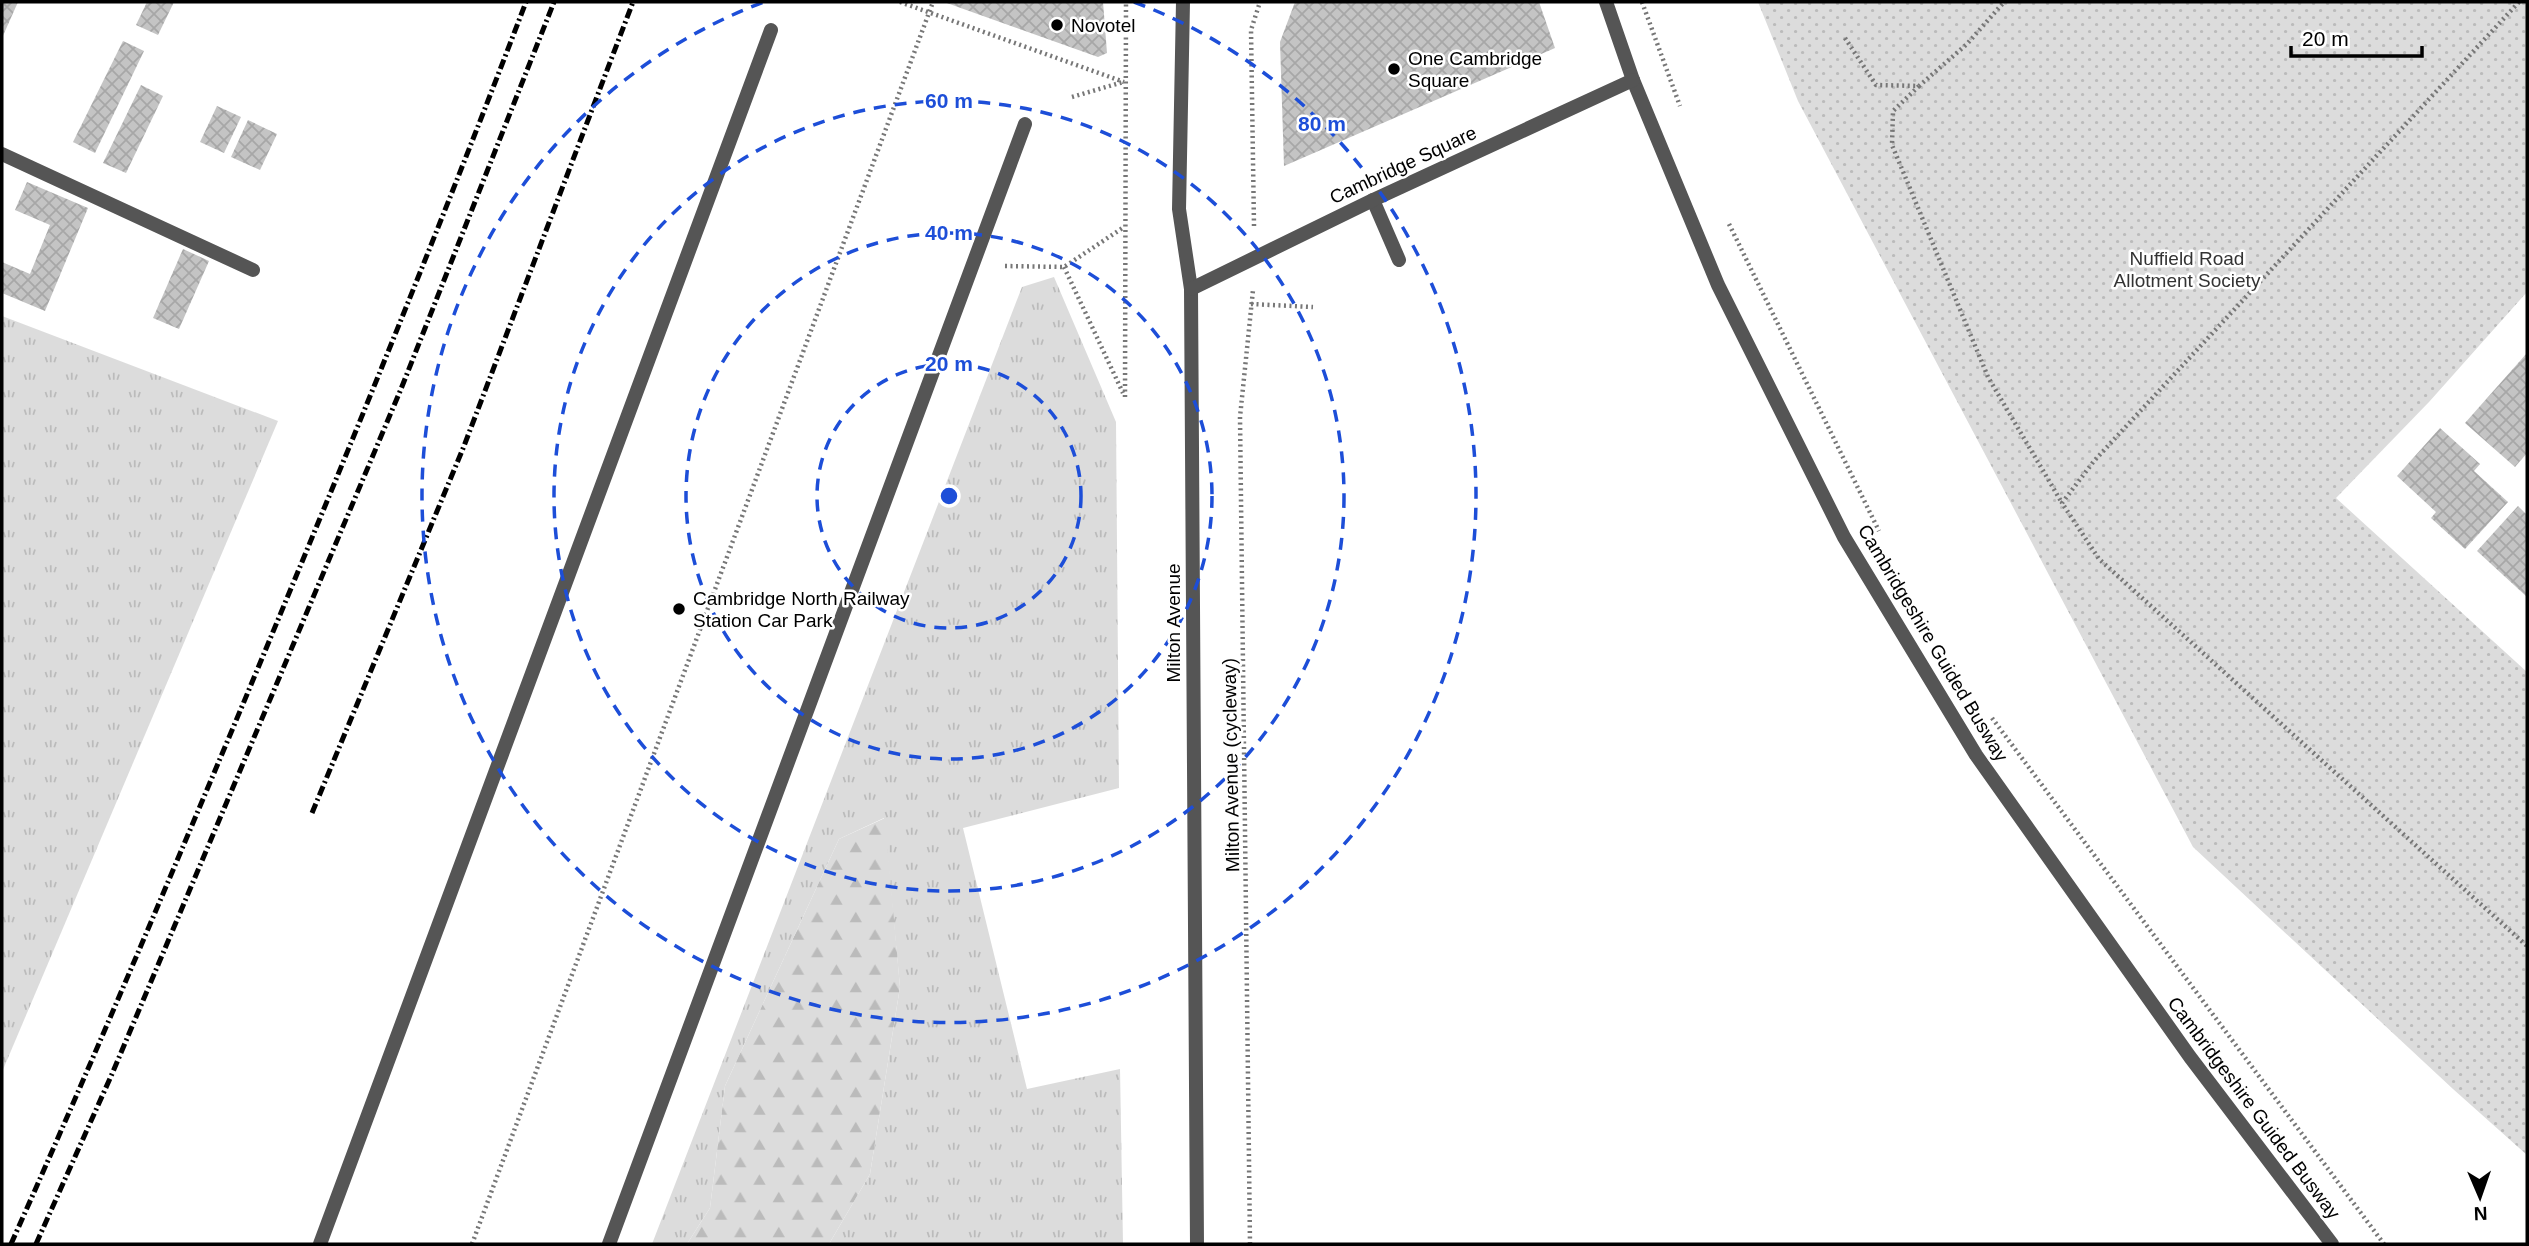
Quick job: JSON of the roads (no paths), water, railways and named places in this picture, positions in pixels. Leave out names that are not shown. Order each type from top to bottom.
[{"type":"street","name":"Milton Avenue","points":[[1183,2],[1180,212],[1191,289],[1197,1244]]},
{"type":"street","name":"Cambridgeshire Guided Busway","points":[[1606,2],[1633,80],[1718,285],[1851,549],[1976,755],[2190,1057],[2332,1244]]},
{"type":"street","points":[[320,1244],[771,30]]},
{"type":"street","name":"Cambridge Square","points":[[1191,289],[1373,200],[1633,80]]},
{"type":"street","points":[[609,1244],[1025,124]]},
{"type":"street","points":[[2,154],[253,270]]},
{"type":"street","points":[[1373,200],[1399,260]]},
{"type":"railway","points":[[11,1244],[279,617],[526,2]]},
{"type":"railway","points":[[36,1244],[112,1074],[401,389],[554,2]]},
{"type":"railway","points":[[312,813],[464,446],[633,2]]},
{"type":"place","name":"Novotel","points":[[1057,25]]},
{"type":"place","name":"One Cambridge Square","points":[[1394,69]]},
{"type":"place","name":"Cambridge North Railway Station Car Park","points":[[679,609]]},
{"type":"park label","name":"Nuffield Road Allotment Society","points":[[2187,269]]}]
